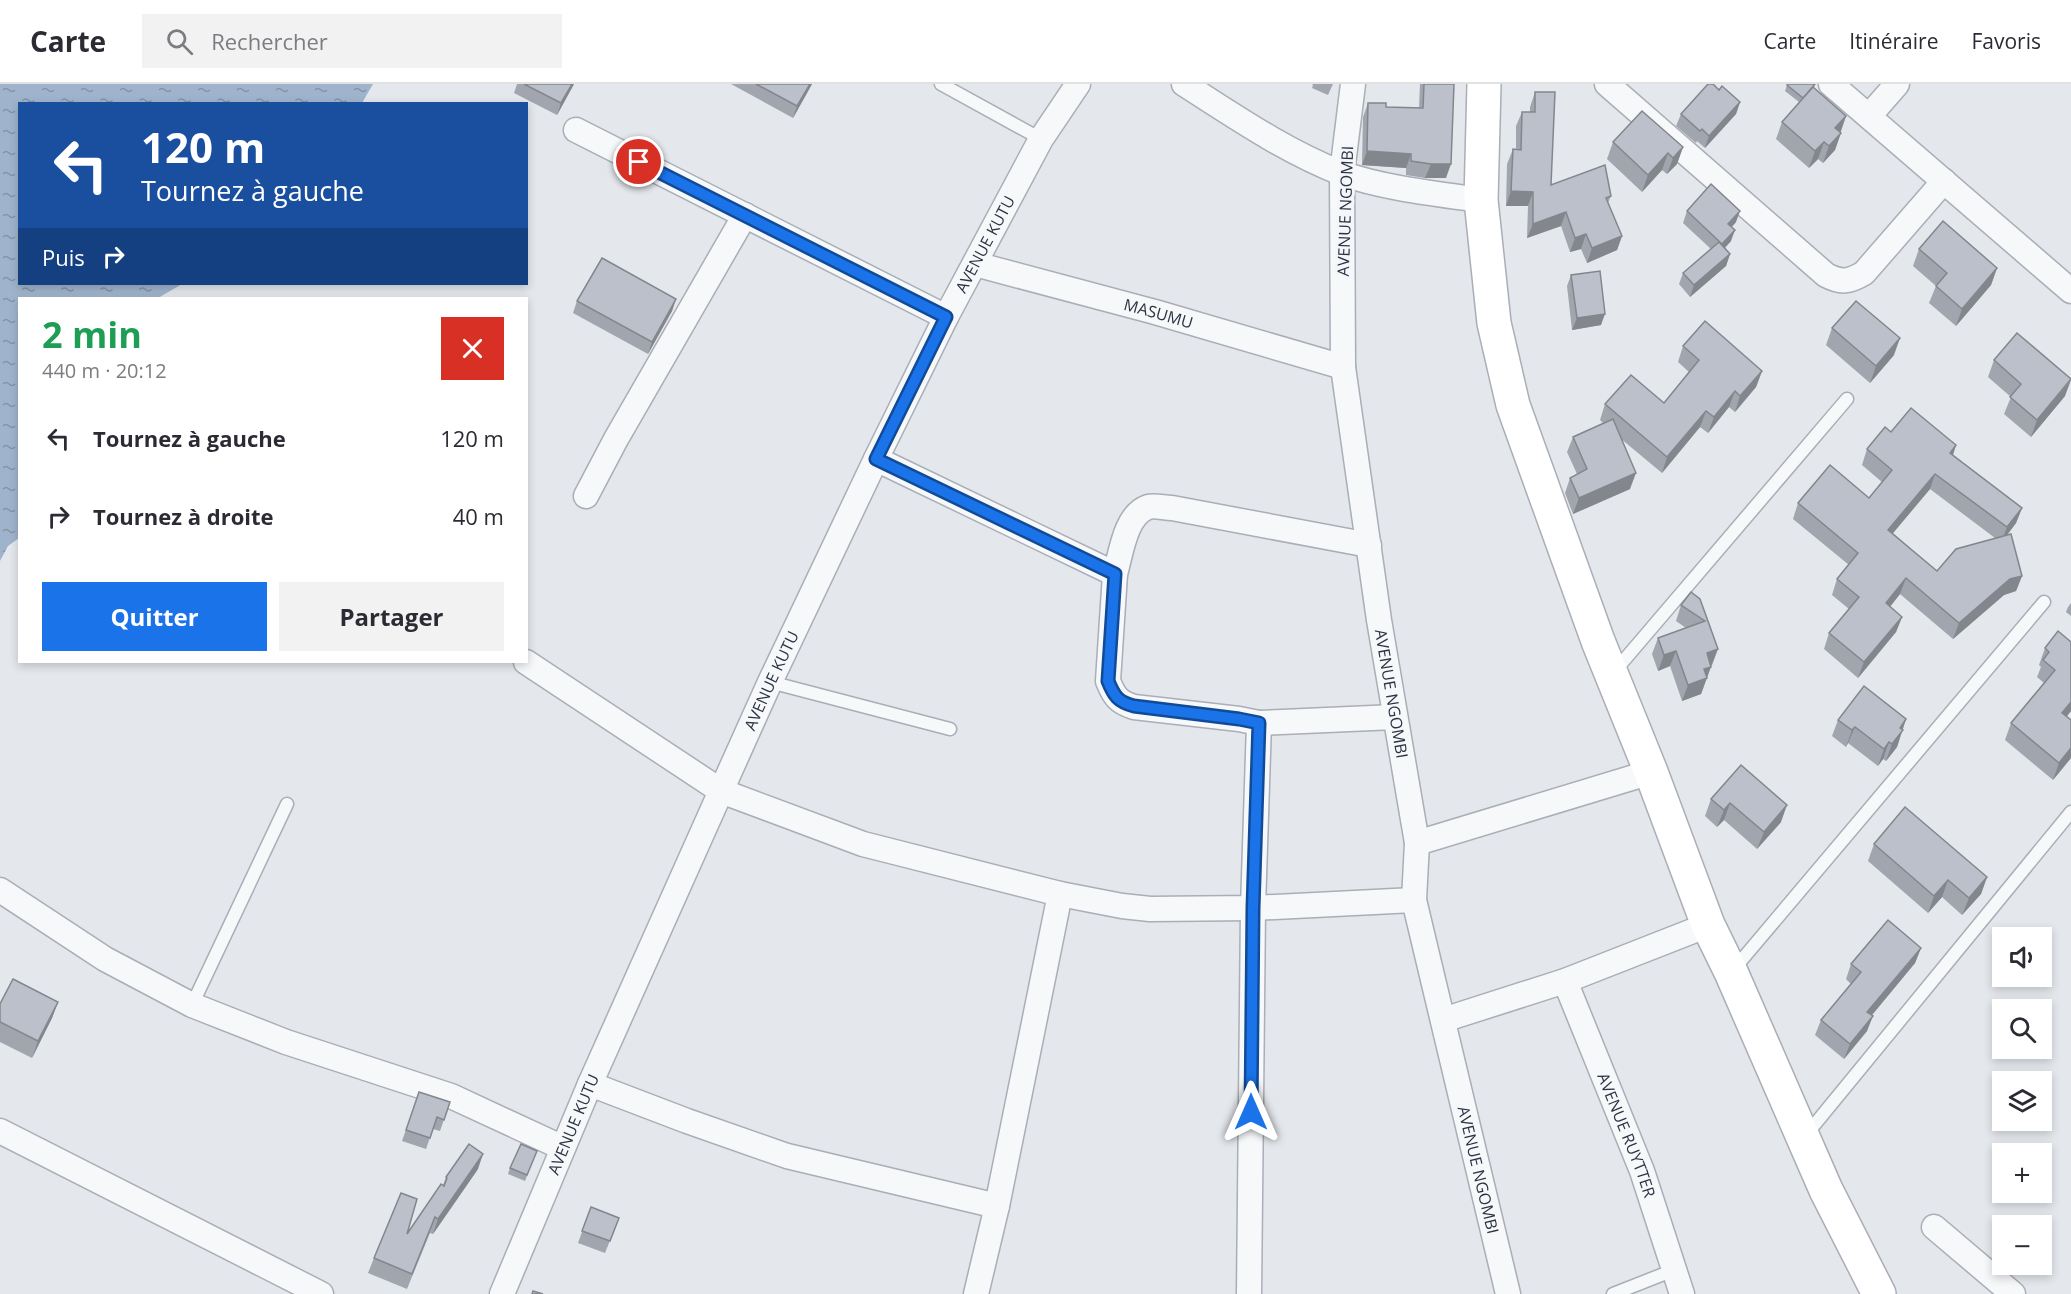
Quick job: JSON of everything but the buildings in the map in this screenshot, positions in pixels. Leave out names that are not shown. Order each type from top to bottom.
[{"type":"main road","points":[[1484,84],[1481,200],[1494,323],[1513,405],[1540,483],[1708,925],[1731,972],[1826,1190],[1879,1294]]},
{"type":"street","name":"AVENUE KUTU","points":[[502,1294],[590,1084],[721,790],[876,459],[946,317],[1041,139],[1078,84]]},
{"type":"street","points":[[1184,84],[1292,151],[1342,173],[1404,189],[1481,200]]},
{"type":"street","name":"AVENUE NGOMBI","points":[[1353,84],[1342,173],[1343,368],[1395,717],[1417,843],[1414,900],[1508,1294]]},
{"type":"street","points":[[1607,84],[1826,275],[1838,281],[1851,281],[1864,273],[1944,181]]},
{"type":"street","points":[[1831,84],[2071,291]]},
{"type":"street","points":[[1869,116],[1897,84]]},
{"type":"street","points":[[576,130],[946,317]]},
{"type":"street","points":[[586,496],[745,215]]},
{"type":"street","name":"MASUMU","points":[[975,264],[1155,312],[1343,368]]},
{"type":"street","points":[[876,459],[1115,574]]},
{"type":"street","points":[[1370,545],[1172,508],[1150,506],[1139,512],[1129,527],[1115,574],[1108,681],[1114,695],[1122,703],[1259,723],[1395,717]]},
{"type":"street","points":[[528,663],[721,790],[863,844],[1060,894],[1150,909],[1253,908],[1414,900]]},
{"type":"street","points":[[1250,1294],[1253,908],[1259,723]]},
{"type":"street","points":[[1417,843],[1651,772]]},
{"type":"street","points":[[0,890],[105,959],[192,1005],[286,1042],[451,1096],[563,1148]]},
{"type":"street","points":[[976,1294],[997,1206],[1060,894]]},
{"type":"street","points":[[1443,1020],[1565,981],[1708,925]]},
{"type":"street","name":"AVENUE RUYTTER","points":[[1565,981],[1642,1171],[1682,1294]]},
{"type":"street","points":[[590,1084],[787,1156],[997,1206]]},
{"type":"street","points":[[0,1131],[321,1294]]},
{"type":"street","points":[[1934,1227],[2013,1294]]},
{"type":"lane","points":[[940,84],[1041,139]]},
{"type":"lane","points":[[1612,675],[1847,399]]},
{"type":"lane","points":[[1731,972],[2044,602]]},
{"type":"lane","points":[[770,682],[950,729]]},
{"type":"lane","points":[[192,1005],[287,804]]},
{"type":"lane","points":[[1803,1138],[2071,812]]},
{"type":"lane","points":[[1613,1294],[1674,1270]]},
{"type":"water","points":[[0,84],[373,84],[363,102],[18,102],[18,285],[180,285],[160,297],[18,297],[18,539],[8,546],[0,561]]},
{"type":"route","points":[[639,162],[946,317],[876,459],[1115,574],[1108,681],[1114,695],[1122,703],[1259,723],[1253,908],[1251,1112]]}]
